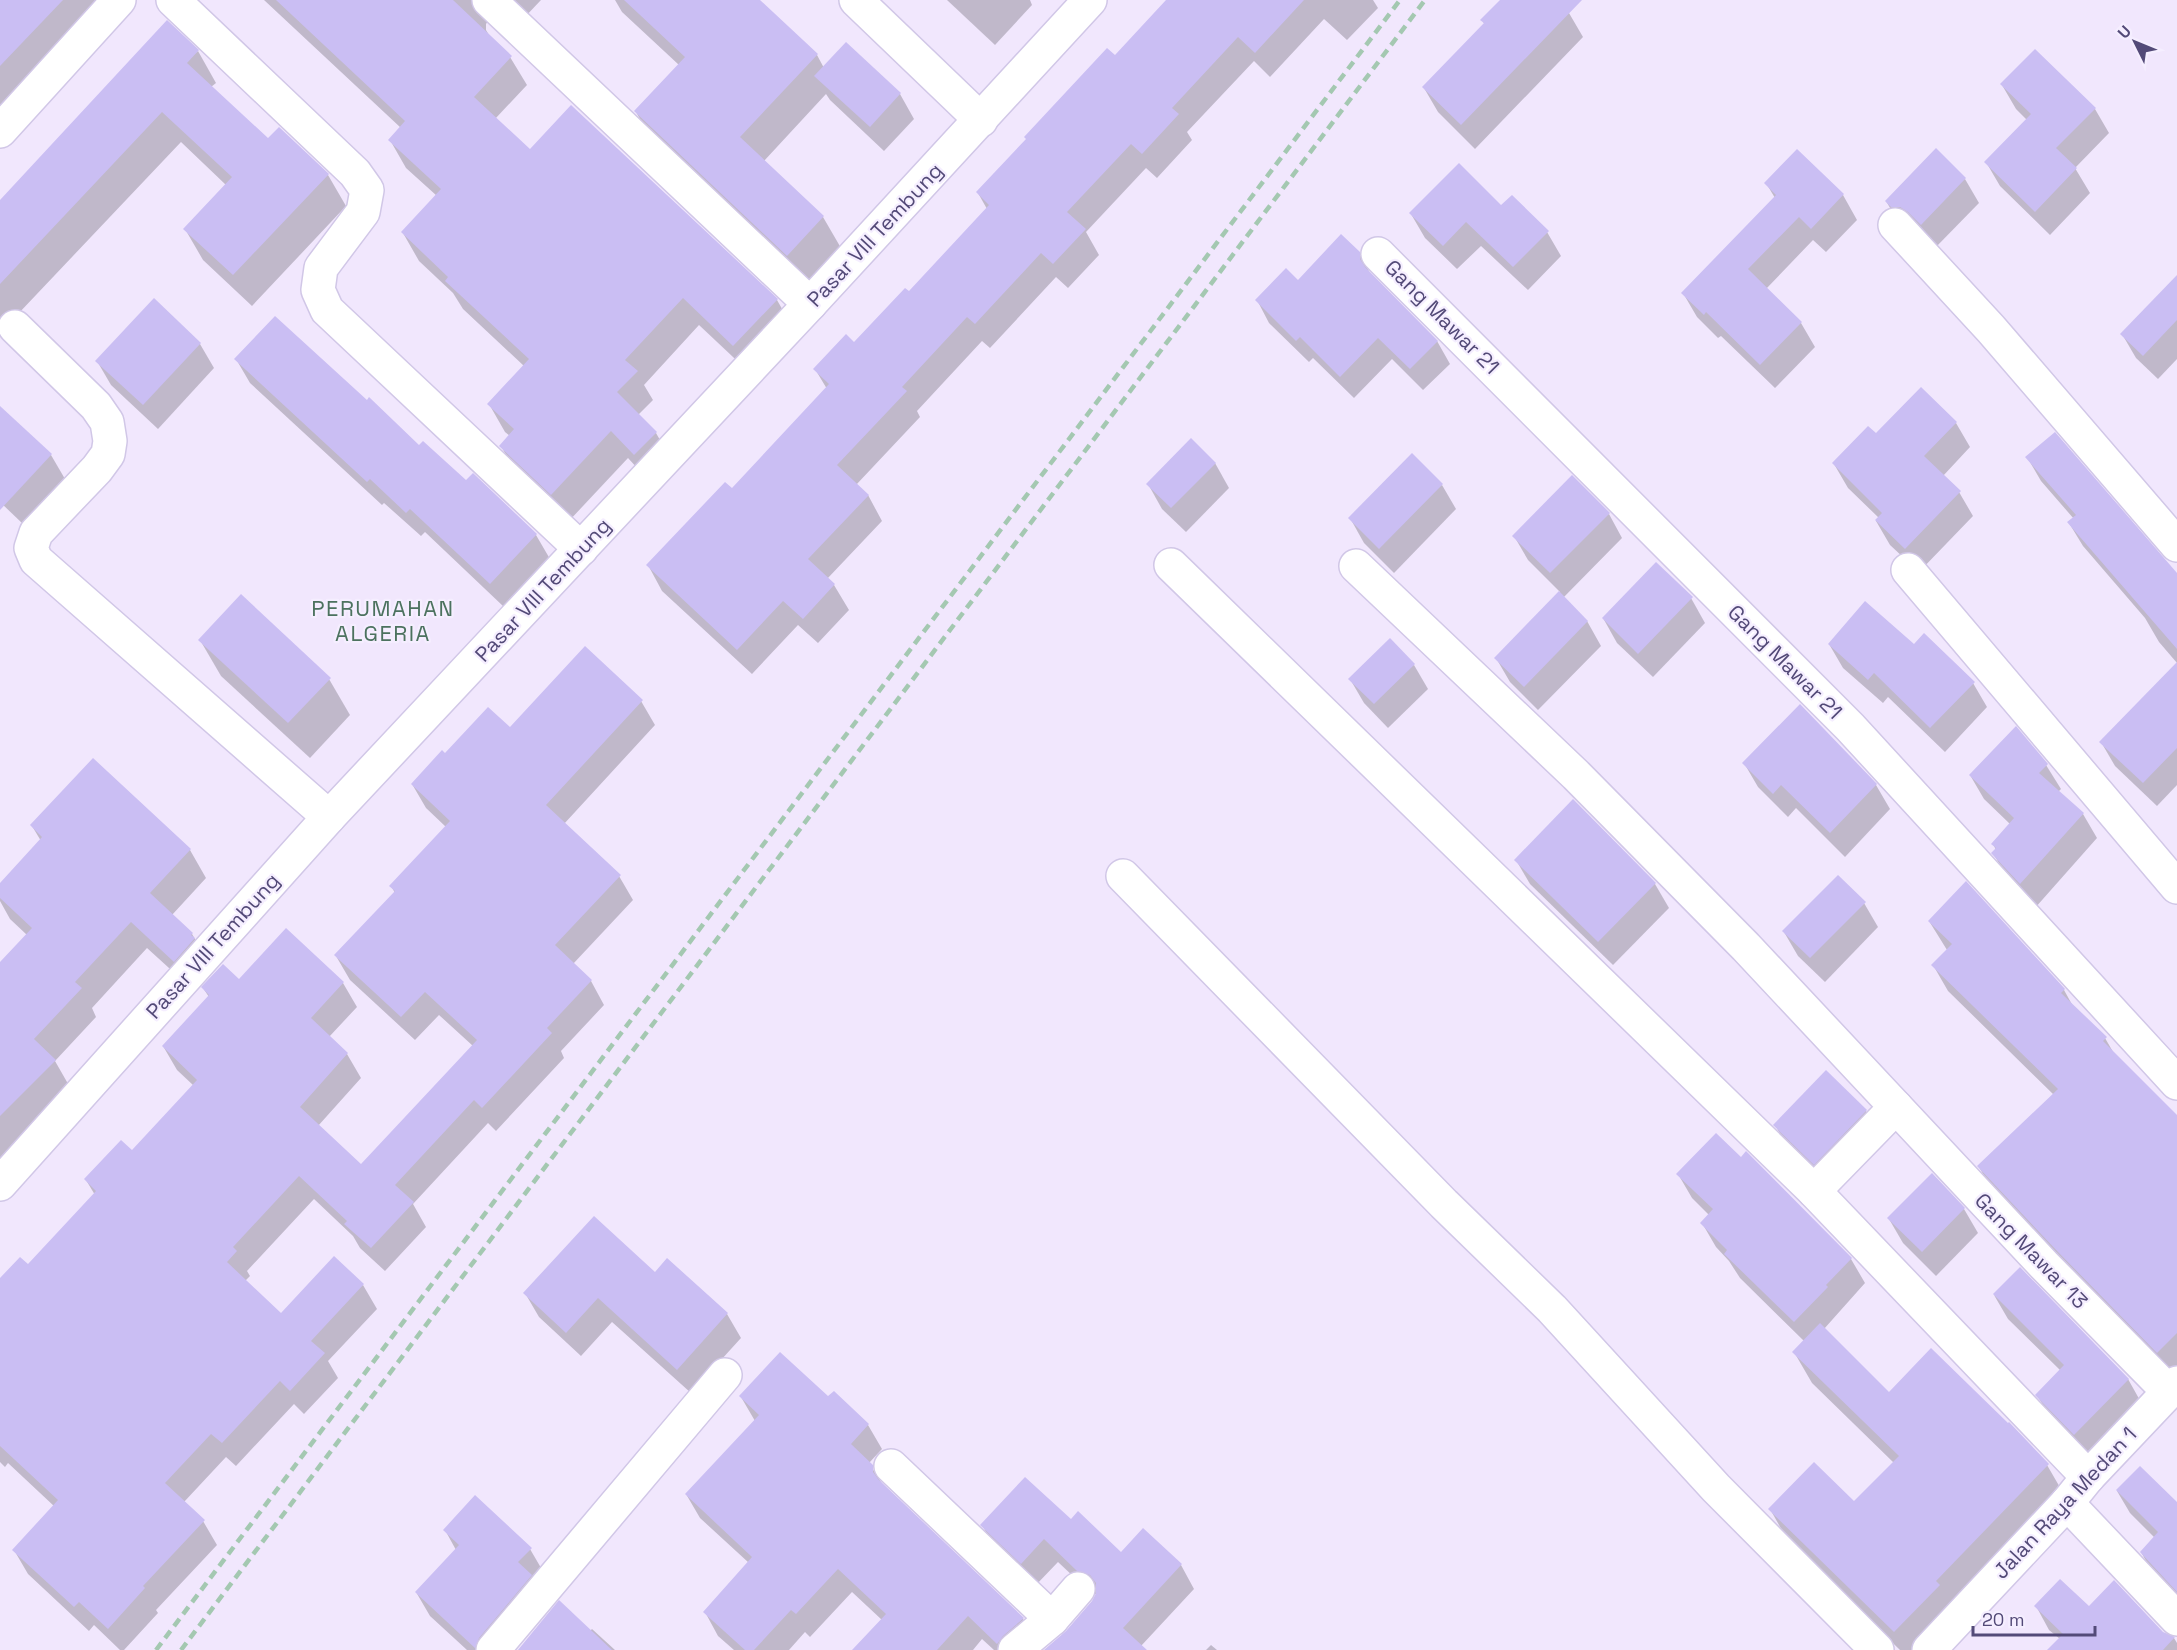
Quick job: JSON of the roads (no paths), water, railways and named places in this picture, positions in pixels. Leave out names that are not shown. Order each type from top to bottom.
[{"type":"street","points":[[0,131],[119,0]]},
{"type":"street","points":[[173,0],[355,173],[367,190],[363,212],[321,268],[318,290],[327,310],[581,549]]},
{"type":"street","points":[[489,0],[810,304]]},
{"type":"street","points":[[856,0],[981,120]]},
{"type":"street","name":"Pasar VIII Tembung","points":[[0,1184],[329,817],[810,304],[1090,0]]},
{"type":"street","points":[[1895,225],[1991,329],[2177,545]]},
{"type":"street","name":"Gang Mawar 21","points":[[1378,254],[1850,728],[2177,1083]]},
{"type":"street","points":[[15,327],[96,406],[107,422],[111,441],[108,454],[97,469],[36,533],[31,548],[36,560],[163,669],[329,817]]},
{"type":"street","points":[[1171,565],[1815,1191],[2088,1477]]},
{"type":"street","name":"Gang Mawar 13","points":[[1356,566],[1584,783],[1746,946],[2037,1257],[2173,1388]]},
{"type":"street","points":[[1908,570],[2177,887]]},
{"type":"street","points":[[1123,876],[1444,1204],[1552,1309],[1716,1488],[1877,1650]]},
{"type":"street","points":[[1815,1191],[1896,1107]]},
{"type":"street","points":[[493,1650],[726,1375]]},
{"type":"street","name":"Jalan Raya Medan 1","points":[[1929,1650],[2173,1388]]},
{"type":"street","points":[[891,1466],[1052,1618]]},
{"type":"street","points":[[2067,1503],[2177,1619]]},
{"type":"street","points":[[1016,1650],[1052,1618],[1078,1589]]},
{"type":"railway","points":[[156,1650],[1400,0]]},
{"type":"railway","points":[[181,1650],[1425,0]]},
{"type":"district","name":"PERUMAHAN ALGERIA","points":[[383,620]]}]
